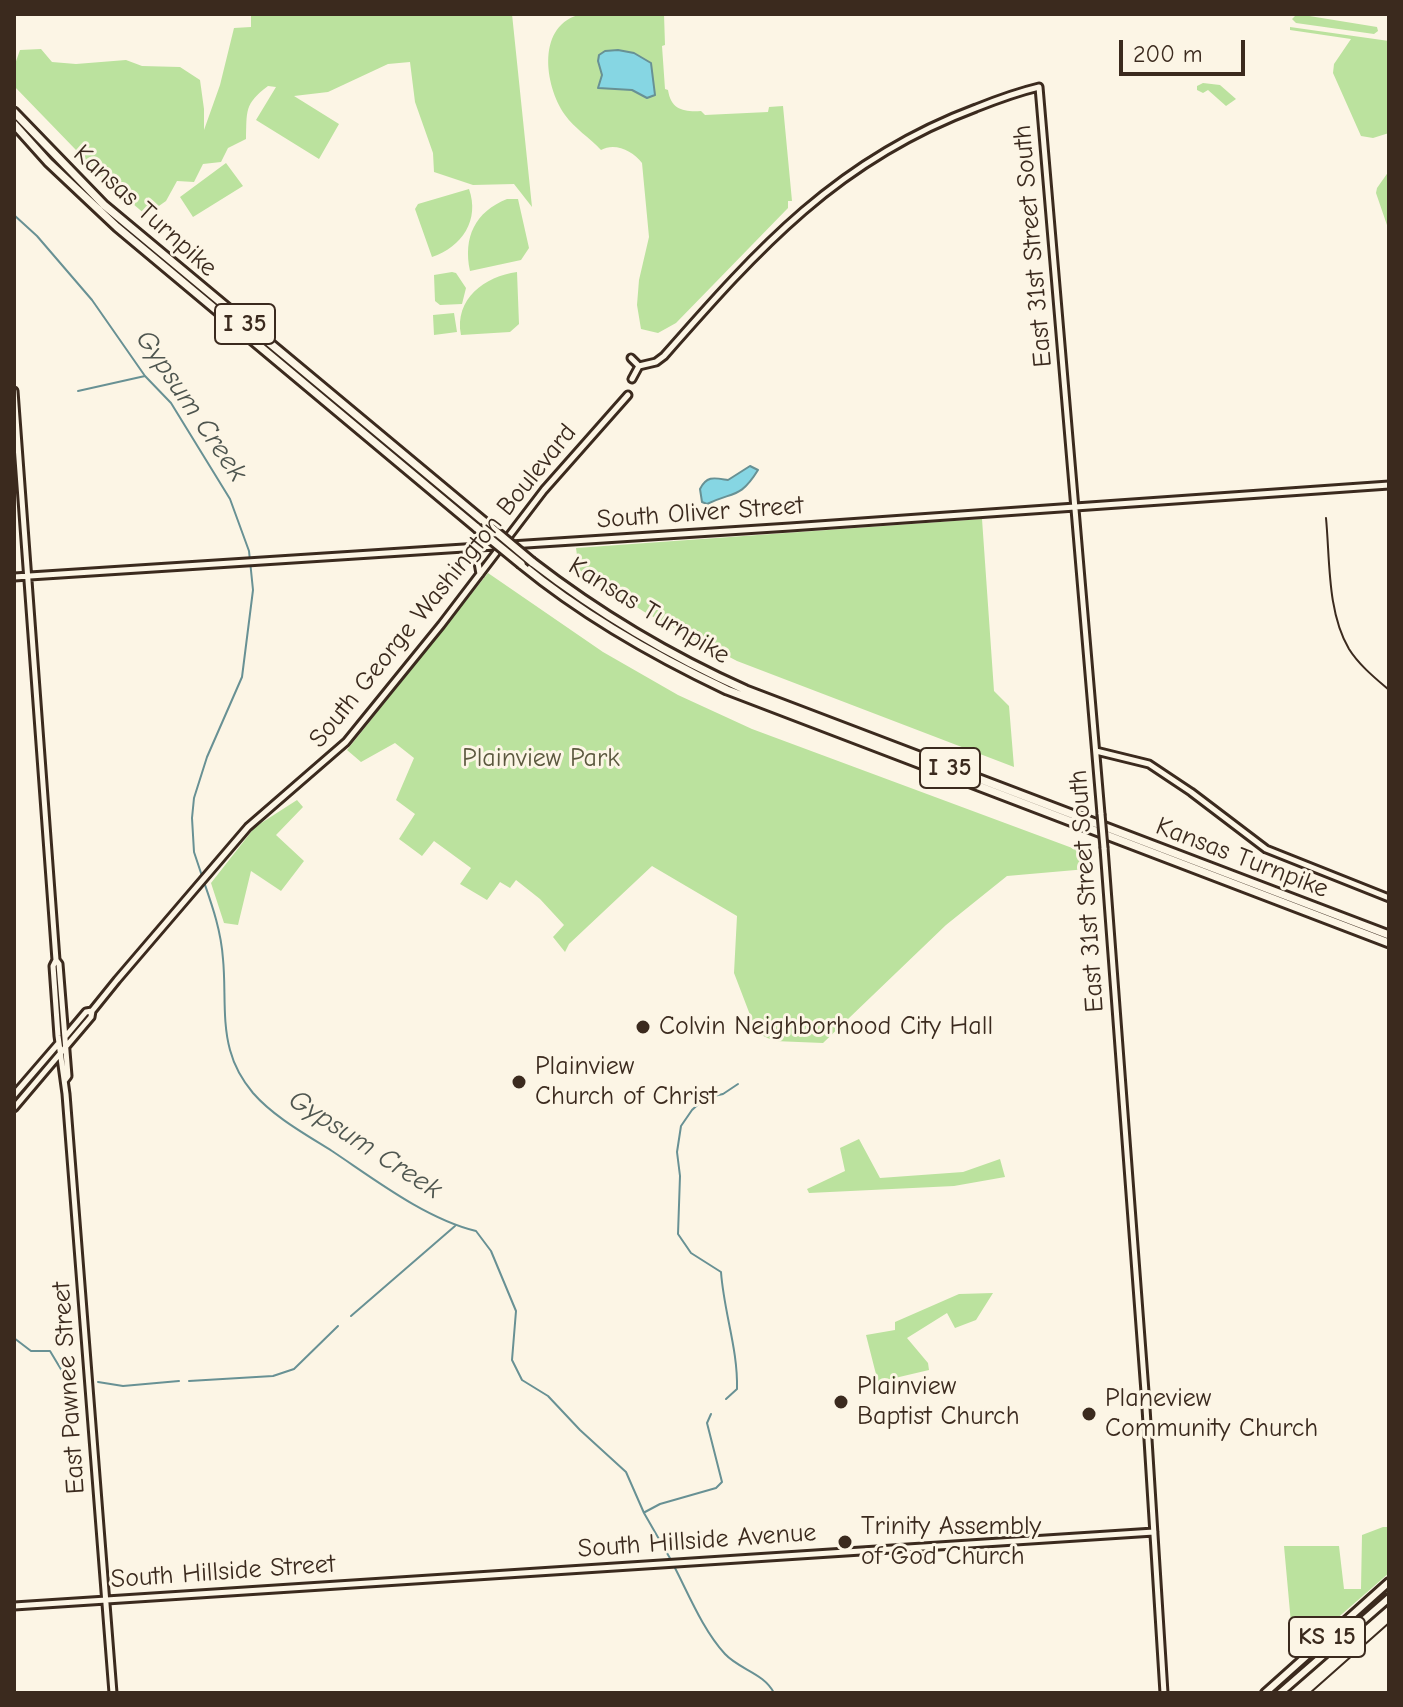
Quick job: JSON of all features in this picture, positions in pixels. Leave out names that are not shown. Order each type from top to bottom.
[{"type":"highway","name":"Kansas Turnpike","points":[[14,112],[104,205],[532,562],[654,644],[746,690],[1389,935]]},
{"type":"highway","name":"Kansas Turnpike","points":[[14,124],[48,162],[117,227],[521,564],[609,626],[670,662],[727,690],[1389,943]]},
{"type":"main road","name":"East 31st Street South","points":[[639,366],[656,362],[664,356],[783,227],[853,170],[938,123],[1039,87],[1104,848],[1164,1693]]},
{"type":"main road","points":[[631,358],[639,366],[632,379]]},
{"type":"main road","name":"East Pawnee Street","points":[[14,391],[56,960],[59,964],[64,1018],[65,1037],[62,1044]]},
{"type":"main road","name":"South George Washington Boulevard","points":[[14,1095],[91,1017],[92,1011],[248,827],[346,742],[551,481],[628,395]]},
{"type":"main road","name":"South Oliver Street","points":[[14,577],[1389,485]]},
{"type":"main road","points":[[466,548],[477,557],[480,574]]},
{"type":"main road","points":[[1096,751],[1149,764],[1266,849],[1389,898]]},
{"type":"main road","name":"East Pawnee Street","points":[[56,960],[53,966],[68,1076],[65,1080]]},
{"type":"main road","name":"South George Washington Boulevard","points":[[65,1037],[86,1012],[92,1011]]},
{"type":"main road","points":[[64,1018],[70,1023],[77,1022]]},
{"type":"main road","name":"South George Washington Boulevard","points":[[14,1108],[60,1052],[62,1044]]},
{"type":"main road","name":"East Pawnee Street","points":[[60,1052],[65,1080],[113,1693]]},
{"type":"main road","points":[[47,1068],[61,1071]]},
{"type":"main road","name":"South Hillside Avenue","points":[[434,1578],[1154,1532]]},
{"type":"main road","name":"South Hillside Street","points":[[14,1606],[434,1578]]},
{"type":"main road","name":"KS 15","points":[[1265,1693],[1389,1582]]},
{"type":"main road","name":"KS 15","points":[[1280,1693],[1389,1598]]},
{"type":"green space","points":[[251,14],[512,14],[532,207],[514,184],[473,185],[434,172],[433,153],[415,102],[410,62],[388,64],[328,92],[294,96],[339,124],[319,159],[256,120],[276,87],[268,86],[248,109],[246,139],[228,148],[221,162],[203,164],[194,182],[177,181],[166,201],[146,215],[106,181],[14,86],[14,67],[20,50],[41,49],[52,62],[76,64],[126,60],[142,66],[180,67],[200,80],[204,130],[220,85],[234,28],[251,27]]},
{"type":"green space","points":[[582,14],[664,14],[665,45],[662,46],[665,89],[679,108],[701,111],[705,115],[768,112],[769,107],[783,106],[792,201],[788,201],[788,208],[676,323],[658,333],[641,329],[637,305],[649,237],[642,163],[623,149],[612,147],[601,150],[569,120],[552,88],[548,57],[551,42],[567,20]]},
{"type":"green space","points":[[1297,14],[1377,27],[1378,31],[1374,34],[1296,23],[1292,19]]},
{"type":"green space","points":[[1290,27],[1389,41],[1389,133],[1373,138],[1361,136],[1333,73],[1334,64],[1351,39],[1290,30]]},
{"type":"green space","points":[[1203,83],[1220,85],[1236,99],[1226,106],[1208,90],[1203,93],[1197,90],[1197,86]]},
{"type":"green space","points":[[226,163],[243,186],[193,217],[180,197]]},
{"type":"green space","points":[[1389,171],[1389,228],[1388,228],[1376,193]]},
{"type":"green space","points":[[469,189],[472,211],[466,231],[452,247],[432,257],[415,209],[418,204]]},
{"type":"green space","points":[[507,199],[518,199],[529,248],[521,260],[470,271],[468,247],[474,227],[487,211]]},
{"type":"green space","points":[[452,272],[466,288],[462,304],[440,305],[435,301],[434,275]]},
{"type":"green space","points":[[517,272],[519,324],[510,332],[461,335],[462,311],[474,292],[494,278]]},
{"type":"green space","points":[[454,313],[457,332],[434,335],[433,315]]},
{"type":"green space","points":[[982,519],[994,691],[1009,706],[1014,767],[737,661],[646,613],[579,570],[576,548]]},
{"type":"green space","name":"Plainview Park","points":[[488,573],[603,652],[678,695],[752,729],[1083,852],[1087,869],[1007,876],[946,925],[823,1043],[774,1041],[757,1033],[734,973],[737,916],[652,866],[569,944],[565,952],[553,937],[564,925],[540,899],[516,880],[510,888],[500,882],[487,900],[460,884],[471,868],[434,841],[422,856],[399,839],[415,814],[396,800],[414,758],[395,743],[361,762],[347,750]]},
{"type":"green space","points":[[297,800],[303,807],[276,835],[304,861],[281,891],[251,871],[238,925],[224,923],[211,883],[255,827]]},
{"type":"green space","points":[[859,1139],[880,1178],[963,1172],[1000,1159],[1005,1177],[954,1186],[809,1193],[807,1189],[845,1171],[840,1148]]},
{"type":"green space","points":[[993,1293],[976,1320],[955,1328],[947,1313],[907,1338],[928,1363],[929,1370],[878,1382],[866,1335],[895,1330],[895,1322],[959,1294]]},
{"type":"green space","points":[[1389,1527],[1389,1573],[1294,1656],[1284,1546],[1339,1546],[1344,1589],[1361,1589],[1362,1535]]},
{"type":"green space","points":[[1389,1589],[1387,1595],[1276,1693],[1271,1693]]},
{"type":"water","points":[[618,50],[634,53],[651,63],[655,95],[647,98],[632,90],[598,88],[602,75],[599,55]]},
{"type":"water","points":[[750,466],[758,470],[741,490],[707,504],[702,502],[700,489],[706,481],[715,478],[728,480]]},
{"type":"waterway","name":"Gypsum Creek","points":[[14,215],[37,236],[92,300],[145,376],[171,403],[230,499],[249,551],[253,590],[242,677],[207,757],[194,798],[194,852],[202,876]]},
{"type":"waterway","points":[[78,391],[145,376]]},
{"type":"waterway","name":"Gypsum Creek","points":[[204,882],[222,949],[228,1039],[239,1073],[261,1102],[301,1132],[420,1208],[476,1231],[491,1251],[516,1311],[512,1360],[522,1380],[548,1396],[626,1472],[644,1513],[671,1560]]},
{"type":"waterway","points":[[726,1399],[737,1389],[737,1374],[721,1272],[691,1253],[678,1234],[680,1176],[677,1152],[681,1126],[692,1110],[705,1098],[723,1094],[738,1084]]},
{"type":"waterway","points":[[351,1316],[455,1226]]},
{"type":"waterway","points":[[189,1381],[273,1376],[294,1369],[338,1326]]},
{"type":"waterway","points":[[14,1338],[31,1351],[50,1351],[62,1371],[77,1376]]},
{"type":"waterway","points":[[98,1382],[123,1386],[179,1381]]},
{"type":"waterway","points":[[645,1512],[660,1504],[716,1488],[722,1482],[707,1423],[711,1414]]},
{"type":"waterway","name":"Gypsum Creek","points":[[674,1566],[717,1645],[731,1659],[770,1686],[774,1693]]},
{"type":"railway","points":[[1326,518],[1333,602],[1342,634],[1358,660],[1389,690]]},
{"type":"railway","points":[[1310,1693],[1389,1623]]},
{"type":"place","name":"Colvin Neighborhood City Hall","points":[[643,1027]]},
{"type":"place","name":"Plainview Church of Christ","points":[[519,1082]]},
{"type":"place","name":"Plainview Baptist Church","points":[[841,1402]]},
{"type":"place","name":"Planeview Community Church","points":[[1089,1414]]},
{"type":"place","name":"Trinity Assembly of God Church","points":[[845,1542]]}]
